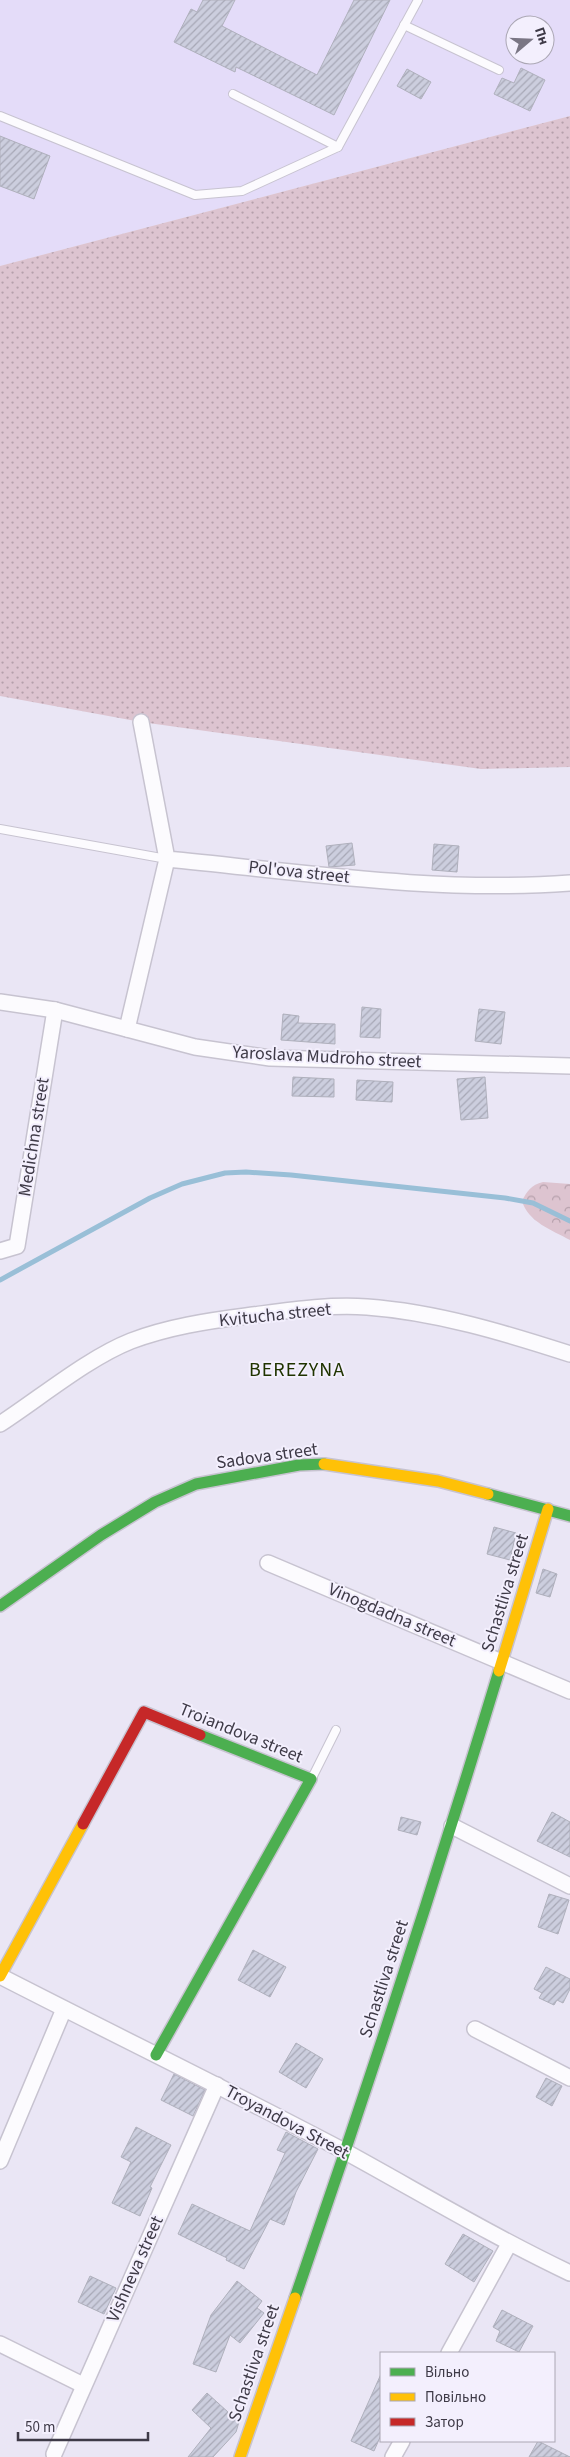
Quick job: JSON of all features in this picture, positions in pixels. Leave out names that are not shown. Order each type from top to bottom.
[{"type":"street","points":[[126,1029],[167,859],[141,722]]},
{"type":"street","name":"Pol'ova street","points":[[167,859],[450,885],[525,887],[570,883]]},
{"type":"street","name":"Yaroslava Mudroho street","points":[[0,1002],[55,1010],[195,1047],[270,1058],[570,1066]]},
{"type":"street","name":"Medichna street","points":[[0,1251],[17,1246],[55,1010]]},
{"type":"street","name":"Kvitucha street","points":[[0,1424],[82,1369],[130,1342],[179,1327],[292,1310],[366,1307],[406,1312],[450,1321],[570,1354]]},
{"type":"street","name":"Sadova street","points":[[0,1606],[100,1535],[155,1502],[196,1484],[267,1470],[299,1465],[329,1464],[438,1481],[570,1516]]},
{"type":"street","name":"Schastliva street","points":[[240,2457],[346,2152],[452,1826],[548,1509]]},
{"type":"street","name":"Vinogdadna street","points":[[268,1563],[570,1691]]},
{"type":"street","name":"Troiandova street","points":[[0,1976],[144,1712],[311,1780],[156,2056]]},
{"type":"street","points":[[452,1826],[570,1886]]},
{"type":"street","name":"Troyandova Street","points":[[0,1976],[346,2152],[509,2244],[570,2273]]},
{"type":"street","points":[[0,2161],[64,2009]]},
{"type":"street","points":[[475,2029],[570,2078]]},
{"type":"street","name":"Vishneva street","points":[[54,2454],[217,2085]]},
{"type":"street","points":[[450,2352],[509,2244]]},
{"type":"street","points":[[0,2344],[83,2385]]},
{"type":"street","points":[[393,2457],[401,2442]]},
{"type":"lane","points":[[0,116],[195,195],[242,191],[338,147],[418,0]]},
{"type":"lane","points":[[404,25],[498,70]]},
{"type":"lane","points":[[233,94],[338,147]]},
{"type":"lane","points":[[0,830],[167,859]]},
{"type":"lane","points":[[311,1780],[336,1730]]},
{"type":"shaded area","points":[[0,0],[570,0],[570,116],[0,266]]},
{"type":"green space","points":[[570,116],[570,767],[481,769],[141,722],[0,696],[0,266]]},
{"type":"green space","points":[[543,1182],[570,1184],[570,1240],[542,1225],[525,1208],[522,1201],[526,1194],[532,1187]]},
{"type":"building","points":[[203,0],[235,0],[222,26],[317,75],[354,0],[390,0],[334,115],[236,67],[235,72],[174,42],[191,9],[197,12]]},
{"type":"building","points":[[521,68],[545,80],[530,111],[494,94],[502,78],[514,83]]},
{"type":"building","points":[[407,69],[431,82],[421,99],[397,86]]},
{"type":"building","points":[[0,136],[50,156],[34,199],[0,186]]},
{"type":"building","points":[[352,843],[355,865],[329,867],[326,846]]},
{"type":"building","points":[[434,844],[459,846],[457,872],[432,870]]},
{"type":"building","points":[[362,1007],[381,1009],[380,1038],[360,1037]]},
{"type":"building","points":[[479,1009],[505,1012],[501,1044],[475,1041]]},
{"type":"building","points":[[283,1014],[299,1016],[298,1023],[335,1024],[335,1044],[281,1040]]},
{"type":"building","points":[[293,1077],[334,1079],[334,1097],[292,1096]]},
{"type":"building","points":[[485,1077],[488,1118],[461,1120],[457,1079]]},
{"type":"building","points":[[357,1080],[393,1082],[392,1102],[356,1100]]},
{"type":"building","points":[[494,1527],[516,1533],[510,1560],[487,1554]]},
{"type":"building","points":[[543,1569],[557,1574],[550,1597],[536,1593]]},
{"type":"building","points":[[552,1812],[570,1822],[570,1857],[537,1841]]},
{"type":"building","points":[[401,1817],[421,1822],[417,1835],[398,1830]]},
{"type":"building","points":[[549,1894],[569,1900],[558,1934],[538,1927]]},
{"type":"building","points":[[253,1950],[286,1967],[270,1997],[238,1980]]},
{"type":"building","points":[[546,1967],[570,1979],[570,1989],[563,2003],[557,2000],[554,2005],[539,1998],[542,1993],[534,1989]]},
{"type":"building","points":[[296,2043],[323,2059],[306,2088],[279,2072]]},
{"type":"building","points":[[174,2074],[205,2090],[193,2116],[161,2100]]},
{"type":"building","points":[[546,2078],[562,2086],[552,2106],[536,2097]]},
{"type":"building","points":[[136,2127],[171,2145],[150,2187],[152,2188],[140,2216],[112,2203],[131,2162],[121,2157]]},
{"type":"building","points":[[286,2132],[318,2149],[296,2192],[284,2225],[270,2219],[244,2269],[226,2260],[227,2258],[178,2234],[192,2204],[250,2231],[285,2153],[277,2150]]},
{"type":"building","points":[[463,2234],[493,2251],[474,2282],[445,2264]]},
{"type":"building","points":[[90,2276],[116,2288],[104,2314],[78,2302]]},
{"type":"building","points":[[237,2281],[262,2301],[257,2308],[264,2313],[240,2343],[230,2335],[216,2372],[193,2364],[211,2315]]},
{"type":"building","points":[[502,2310],[533,2326],[519,2352],[496,2341],[500,2331],[493,2327]]},
{"type":"building","points":[[380,2376],[380,2437],[374,2451],[351,2441]]},
{"type":"building","points":[[207,2393],[239,2422],[236,2432],[213,2457],[188,2457],[211,2428],[192,2410]]},
{"type":"building","points":[[537,2442],[540,2442],[570,2457],[529,2457]]},
{"type":"waterway","points":[[0,1280],[150,1198],[182,1184],[225,1173],[246,1172],[291,1175],[505,1198],[533,1203],[570,1221]]},
{"type":"traffic: fast","points":[[0,1606],[101,1535],[155,1502],[196,1484],[299,1465],[324,1464]]},
{"type":"traffic: fast","points":[[488,1494],[570,1516]]},
{"type":"traffic: fast","points":[[295,2298],[400,1985],[499,1671]]},
{"type":"traffic: fast","points":[[156,2055],[311,1779],[200,1735]]},
{"type":"traffic: slow","points":[[324,1464],[438,1481],[488,1494]]},
{"type":"traffic: slow","points":[[499,1671],[548,1509]]},
{"type":"traffic: slow","points":[[0,1976],[83,1824]]},
{"type":"traffic: slow","points":[[240,2457],[295,2298]]},
{"type":"traffic: jam","points":[[83,1824],[144,1712],[200,1735]]},
{"type":"district","name":"BEREZYNA","points":[[297,1370]]}]
